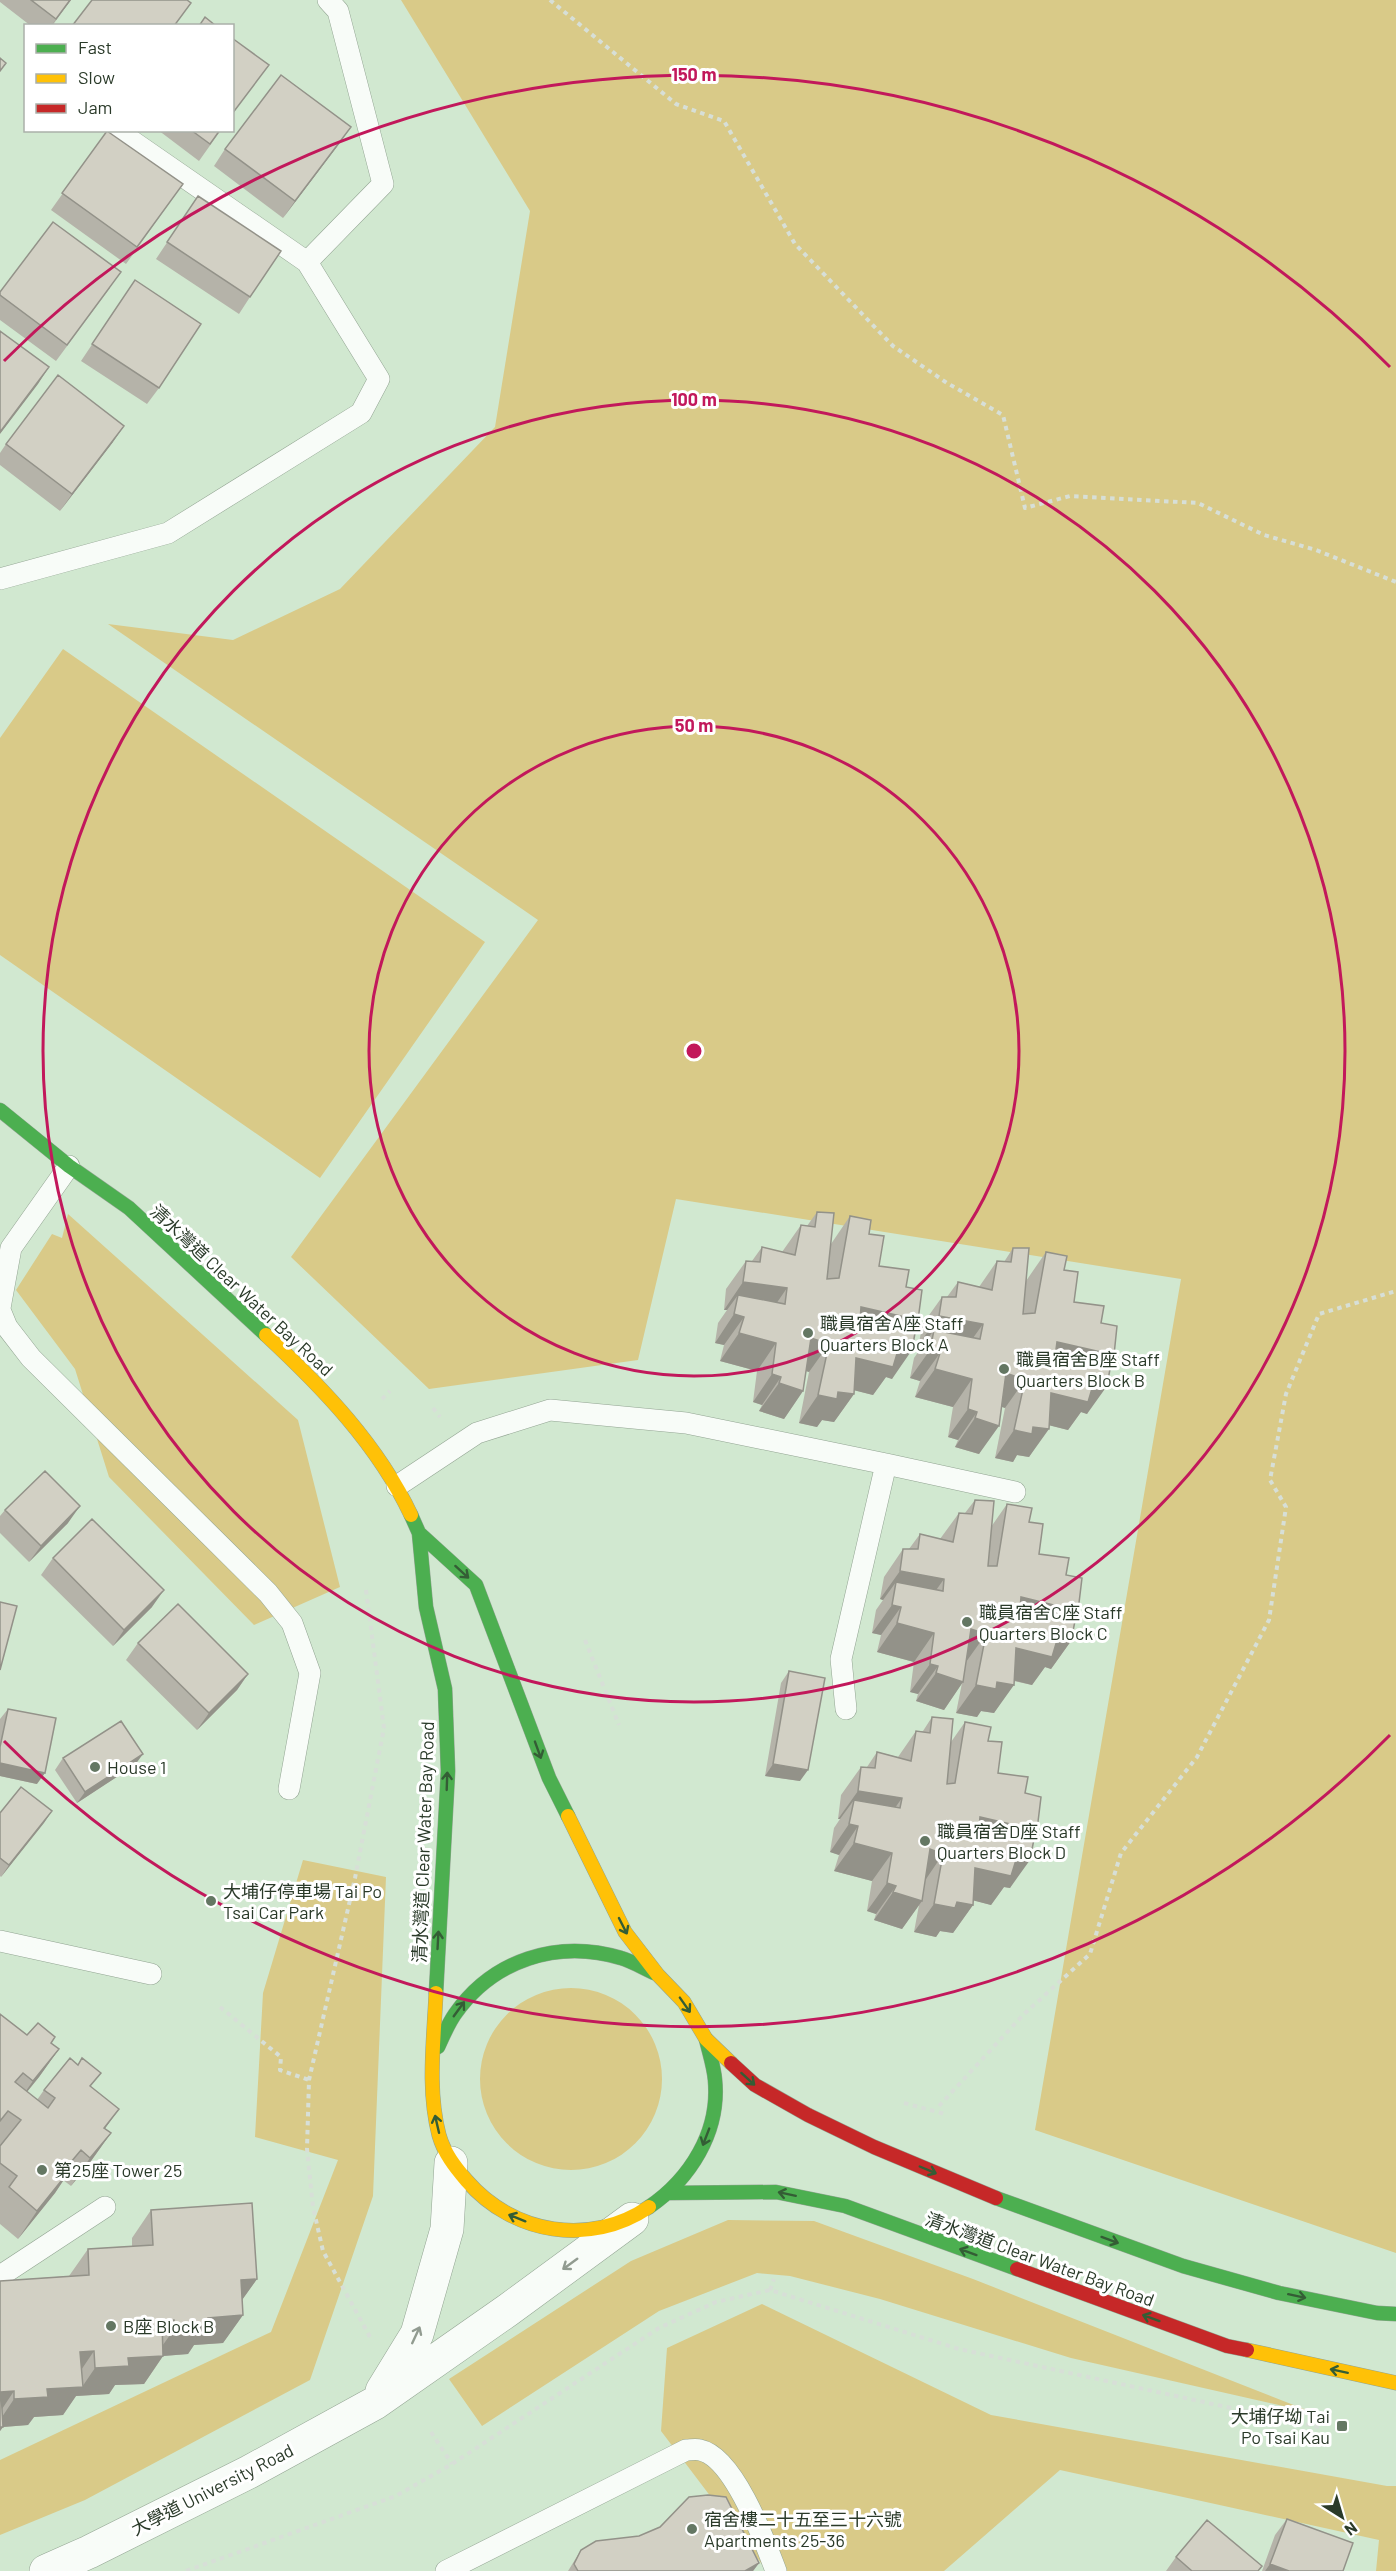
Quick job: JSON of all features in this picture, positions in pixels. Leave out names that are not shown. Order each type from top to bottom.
[{"type":"main road","name":"清水灣道 Clear Water Bay Road","points":[[0,1110],[69,1166],[129,1208],[310,1376],[355,1428],[397,1486],[419,1533],[426,1607],[445,1689],[448,1771],[432,2082],[434,2110],[440,2137],[451,2163],[478,2194],[512,2218],[552,2230],[594,2230],[634,2217],[669,2193],[696,2161],[708,2133],[715,2104],[715,2080],[706,2039]]},
{"type":"main road","name":"清水灣道 Clear Water Bay Road","points":[[419,1533],[476,1585],[549,1778],[625,1932],[658,1976],[684,2002],[706,2039],[754,2085],[808,2115],[874,2147],[1010,2204],[1183,2266],[1279,2292],[1377,2313],[1396,2314]]},
{"type":"main road","name":"清水灣道 Clear Water Bay Road","points":[[432,2082],[437,2051],[445,2029],[459,2007],[475,1988],[495,1973],[517,1961],[549,1951],[582,1948],[613,1954],[636,1963],[658,1976]]},
{"type":"main road","name":"清水灣道 Clear Water Bay Road","points":[[669,2193],[776,2192],[844,2206],[1227,2346],[1396,2383]]},
{"type":"street","name":"大學道 University Road","points":[[375,2403],[417,2334],[447,2229],[451,2163]]},
{"type":"street","name":"大學道 University Road","points":[[46,2571],[93,2562],[375,2403],[508,2310],[634,2217]]},
{"type":"lane","points":[[308,262],[383,184],[338,11],[328,0]]},
{"type":"lane","points":[[0,579],[168,533],[361,412],[379,379],[308,262],[119,132]]},
{"type":"lane","points":[[69,1166],[6,1248],[0,1309],[7,1327],[31,1358],[268,1593],[292,1623],[310,1674],[289,1789]]},
{"type":"lane","points":[[397,1486],[477,1433],[550,1410],[686,1423],[1016,1492]]},
{"type":"lane","points":[[846,1709],[841,1659],[886,1464]]},
{"type":"lane","points":[[0,1941],[151,1974]]},
{"type":"lane","points":[[0,2276],[105,2207]]},
{"type":"lane","points":[[446,2571],[686,2450],[702,2450],[727,2471],[756,2517],[776,2571]]},
{"type":"path","points":[[550,0],[676,104],[724,120],[795,244],[893,345],[947,383],[1003,415],[1025,508],[1070,496],[1198,503],[1264,535],[1316,550],[1396,582]]},
{"type":"path","points":[[939,2106],[1023,2015],[1090,1954],[1122,1853],[1197,1757],[1269,1620],[1286,1507],[1270,1480],[1286,1394],[1319,1314],[1396,1291]]},
{"type":"path","points":[[366,1590],[384,1728],[355,1878],[309,2080],[307,2149],[313,2207],[323,2251],[375,2346]]},
{"type":"path","points":[[585,1640],[619,1725]]},
{"type":"path","points":[[220,2007],[281,2056],[280,2070],[309,2080]]},
{"type":"path","points":[[904,2103],[945,2114]]},
{"type":"path","points":[[770,2290],[774,2279]]},
{"type":"path","points":[[186,2571],[396,2496],[452,2464],[659,2328],[716,2302],[770,2290],[960,2349],[1319,2427]]},
{"type":"path","points":[[431,2432],[452,2464]]},
{"type":"shaded area","points":[[401,0],[1396,0],[1396,2253],[1035,2130],[1181,1279],[676,1199],[638,1360],[429,1389],[291,1257],[538,920],[108,624],[233,640],[340,589],[495,427],[530,211]]},
{"type":"shaded area","points":[[63,649],[485,942],[320,1178],[0,955],[0,738]]},
{"type":"shaded area","points":[[68,1214],[298,1420],[340,1587],[254,1625],[109,1477],[75,1369],[16,1290],[52,1234],[62,1238]]},
{"type":"shaded area","points":[[303,1860],[386,1877],[373,2196],[310,2380],[85,2500],[0,2535],[0,2460],[271,2332],[338,2160],[255,2137],[263,1993]]},
{"type":"shaded area","points":[[571,1988],[589,1989],[606,1994],[636,2014],[656,2044],[661,2061],[661,2097],[656,2114],[636,2144],[606,2164],[589,2169],[571,2170],[553,2169],[536,2164],[506,2144],[486,2114],[481,2097],[480,2079],[481,2061],[486,2044],[506,2014],[536,1994],[553,1989]]},
{"type":"shaded area","points":[[728,2220],[814,2221],[973,2279],[1314,2413],[1071,2358],[880,2299],[790,2276],[757,2273],[659,2311],[482,2426],[449,2379],[631,2261]]},
{"type":"shaded area","points":[[762,2304],[991,2415],[1396,2486],[1396,2571],[1376,2571],[1379,2540],[1060,2470],[944,2571],[767,2571],[661,2431],[667,2348]]},
{"type":"building","points":[[31,0],[70,0],[56,19]]},
{"type":"building","points":[[92,0],[187,0],[191,3],[175,24],[74,24]]},
{"type":"building","points":[[205,17],[214,24],[200,24]]},
{"type":"building","points":[[234,39],[269,65],[234,111]]},
{"type":"building","points":[[0,58],[6,63],[0,71]]},
{"type":"building","points":[[281,75],[351,127],[295,201],[225,149]]},
{"type":"building","points":[[106,132],[183,184],[137,247],[62,193]]},
{"type":"building","points":[[194,132],[219,132],[210,144]]},
{"type":"building","points":[[198,196],[281,251],[250,297],[167,242]]},
{"type":"building","points":[[53,222],[121,272],[67,345],[0,295]]},
{"type":"building","points":[[135,280],[201,324],[159,388],[92,344]]},
{"type":"building","points":[[0,331],[49,367],[0,432]]},
{"type":"building","points":[[58,375],[124,426],[72,494],[6,444]]},
{"type":"building","points":[[817,1212],[834,1213],[827,1279],[839,1278],[850,1216],[871,1220],[869,1234],[884,1236],[879,1266],[909,1270],[906,1287],[922,1290],[918,1320],[861,1307],[860,1321],[915,1333],[912,1350],[899,1347],[893,1367],[856,1358],[854,1394],[838,1392],[837,1399],[818,1395],[829,1344],[811,1338],[803,1391],[779,1383],[781,1377],[772,1374],[776,1343],[739,1333],[744,1317],[734,1314],[738,1295],[785,1304],[787,1288],[743,1282],[746,1261],[760,1262],[762,1247],[795,1255],[801,1225],[815,1227]]},
{"type":"building","points":[[1013,1248],[1029,1248],[1023,1314],[1035,1313],[1046,1252],[1067,1256],[1064,1270],[1078,1272],[1074,1302],[1104,1306],[1101,1323],[1117,1326],[1114,1355],[1057,1342],[1055,1357],[1110,1369],[1107,1386],[1094,1382],[1088,1402],[1051,1393],[1049,1429],[1033,1427],[1032,1434],[1014,1430],[1025,1380],[1006,1373],[999,1426],[975,1418],[977,1412],[968,1409],[972,1379],[935,1369],[940,1353],[930,1350],[934,1330],[980,1339],[983,1324],[939,1316],[942,1297],[956,1297],[958,1282],[992,1290],[997,1261],[1011,1262]]},
{"type":"building","points":[[45,1471],[80,1506],[41,1546],[5,1510]]},
{"type":"building","name":"職員宿舍C座 Staff Quarters Block C","points":[[975,1500],[994,1501],[988,1566],[997,1566],[1007,1504],[1032,1508],[1029,1522],[1043,1524],[1039,1554],[1069,1558],[1066,1575],[1082,1578],[1078,1611],[1021,1597],[1020,1609],[1075,1621],[1071,1641],[1058,1637],[1052,1657],[1016,1648],[1014,1685],[997,1682],[996,1689],[976,1685],[986,1634],[971,1629],[963,1682],[936,1673],[938,1666],[930,1664],[934,1633],[897,1623],[901,1607],[892,1605],[896,1582],[943,1591],[944,1579],[900,1571],[903,1549],[918,1549],[920,1534],[953,1542],[959,1513],[972,1514]]},
{"type":"building","points":[[92,1519],[164,1590],[124,1630],[53,1558]]},
{"type":"building","points":[[0,1602],[17,1606],[0,1670]]},
{"type":"building","points":[[178,1604],[248,1674],[209,1713],[138,1643]]},
{"type":"building","points":[[789,1671],[825,1678],[808,1770],[773,1764]]},
{"type":"building","points":[[8,1709],[56,1718],[45,1773],[0,1763],[0,1747]]},
{"type":"building","name":"職員宿舍D座 Staff Quarters Block D","points":[[932,1717],[953,1719],[947,1784],[955,1783],[965,1722],[991,1727],[988,1741],[1002,1742],[998,1773],[1028,1777],[1025,1793],[1041,1797],[1037,1830],[980,1817],[979,1827],[1034,1839],[1030,1860],[1017,1857],[1011,1876],[975,1868],[973,1905],[957,1902],[955,1908],[934,1904],[943,1854],[930,1849],[922,1901],[893,1892],[896,1886],[887,1883],[892,1853],[854,1843],[858,1826],[849,1824],[854,1800],[900,1808],[902,1798],[858,1791],[861,1767],[875,1768],[877,1752],[911,1761],[916,1731],[930,1733]]},
{"type":"building","name":"House 1","points":[[121,1721],[143,1754],[85,1792],[63,1758]]},
{"type":"building","points":[[21,1787],[52,1811],[9,1865],[0,1858],[0,1813]]},
{"type":"building","points":[[0,2014],[27,2035],[38,2023],[55,2037],[51,2043],[59,2049],[33,2081],[23,2073],[15,2082],[48,2108],[55,2098],[44,2090],[70,2058],[78,2065],[82,2058],[101,2073],[90,2086],[119,2109],[104,2128],[111,2133],[90,2158],[81,2150],[71,2162],[74,2165],[37,2211],[9,2187],[17,2176],[0,2163],[0,2146],[21,2120],[8,2111],[0,2121]]},
{"type":"building","name":"B座 Block B","points":[[252,2203],[257,2279],[241,2280],[243,2315],[208,2318],[208,2326],[175,2328],[174,2320],[162,2321],[163,2356],[128,2358],[129,2366],[95,2368],[94,2351],[80,2352],[83,2387],[47,2389],[48,2397],[14,2399],[14,2391],[1,2392],[3,2427],[0,2427],[0,2281],[89,2275],[88,2249],[153,2245],[151,2210]]},
{"type":"building","name":"宿舍樓二十五至三十六號 Apartments 25-36","points":[[708,2495],[726,2497],[759,2563],[745,2571],[578,2571],[574,2564],[581,2550],[596,2541],[639,2536],[660,2527],[689,2497]]},
{"type":"building","points":[[1287,2519],[1353,2543],[1343,2571],[1289,2571],[1270,2564]]},
{"type":"building","points":[[1207,2520],[1262,2566],[1258,2571],[1192,2571],[1176,2557]]},
{"type":"traffic: fast","points":[[0,1110],[69,1166],[129,1208],[266,1335]]},
{"type":"traffic: fast","points":[[411,1515],[419,1533],[426,1607],[445,1689],[448,1771],[436,1993]]},
{"type":"traffic: fast","points":[[419,1533],[476,1585],[549,1778],[568,1816]]},
{"type":"traffic: fast","points":[[438,2047],[452,2018],[470,1995],[507,1968],[528,1959],[550,1953],[573,1951],[597,1953],[625,1959],[654,1973]]},
{"type":"traffic: fast","points":[[649,2207],[677,2183],[689,2168],[707,2136],[713,2118],[715,2099],[713,2065],[706,2039]]},
{"type":"traffic: fast","points":[[669,2193],[776,2192],[845,2206],[1017,2269]]},
{"type":"traffic: fast","points":[[996,2198],[1183,2266],[1279,2293],[1377,2313],[1396,2314]]},
{"type":"traffic: slow","points":[[266,1335],[328,1397],[366,1441],[398,1489],[411,1515]]},
{"type":"traffic: slow","points":[[568,1816],[625,1932],[658,1975],[684,2002],[706,2039],[731,2063]]},
{"type":"traffic: slow","points":[[436,1993],[432,2064],[435,2118],[444,2148],[467,2181],[486,2199],[507,2213],[529,2223],[553,2229],[578,2230],[602,2227],[626,2220],[649,2207]]},
{"type":"traffic: slow","points":[[1247,2350],[1396,2383]]},
{"type":"traffic: jam","points":[[731,2063],[755,2085],[808,2115],[874,2147],[996,2198]]},
{"type":"traffic: jam","points":[[1017,2269],[1227,2346],[1247,2350]]},
{"type":"place","name":"職員宿舍A座 Staff Quarters Block A","points":[[808,1333]]},
{"type":"place","name":"職員宿舍B座 Staff Quarters Block B","points":[[1004,1369]]},
{"type":"place","name":"職員宿舍C座 Staff Quarters Block C","points":[[967,1622]]},
{"type":"place","name":"House 1","points":[[95,1767]]},
{"type":"place","name":"職員宿舍D座 Staff Quarters Block D","points":[[925,1841]]},
{"type":"place","name":"大埔仔停車場 Tai Po Tsai Car Park","points":[[211,1901]]},
{"type":"place","name":"第25座 Tower 25","points":[[42,2170]]},
{"type":"place","name":"B座 Block B","points":[[111,2326]]},
{"type":"place","name":"大埔仔坳 Tai Po Tsai Kau","points":[[1342,2426]]},
{"type":"place","name":"宿舍樓二十五至三十六號 Apartments 25-36","points":[[692,2529]]}]
